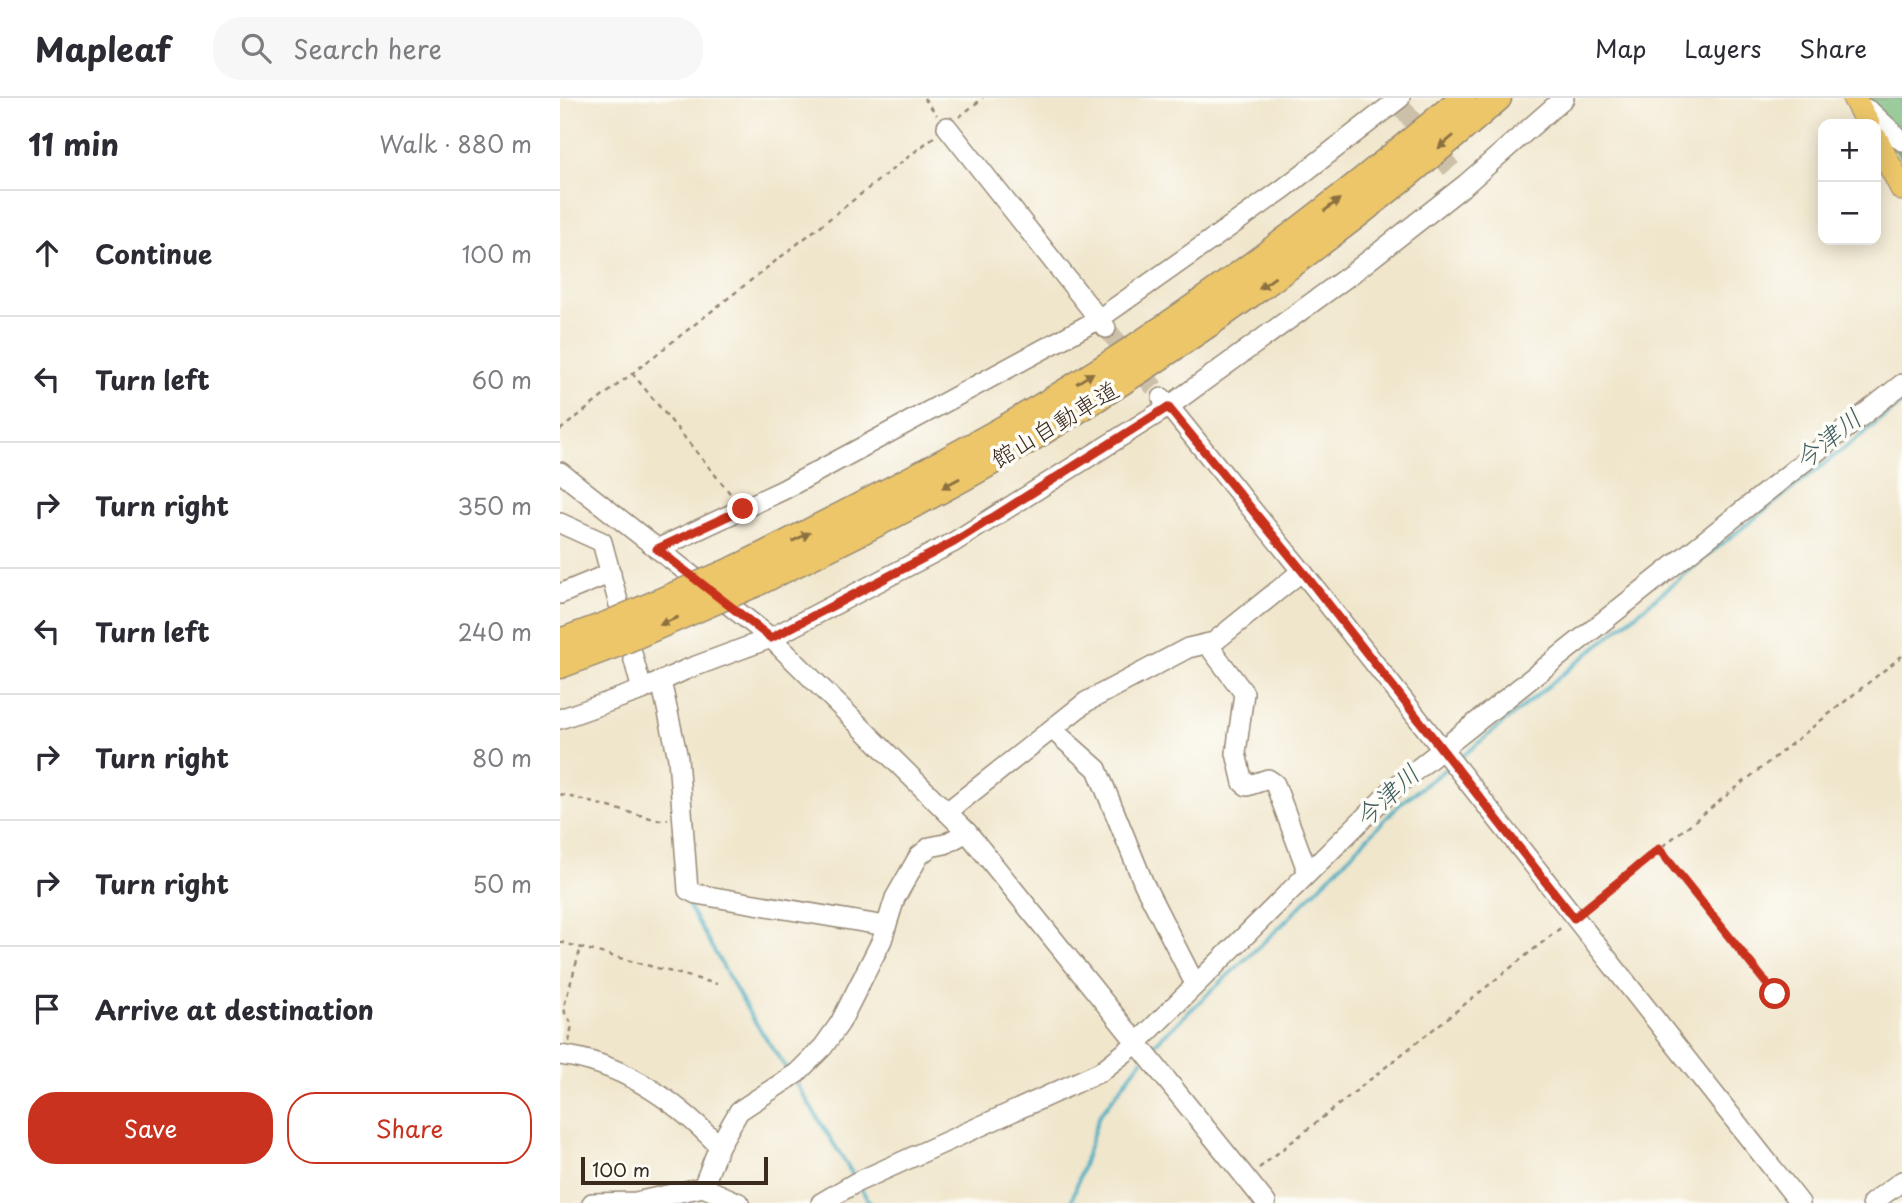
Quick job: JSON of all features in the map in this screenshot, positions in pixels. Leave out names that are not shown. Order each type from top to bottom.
[{"type":"highway","name":"館山自動車道","points":[[747,576],[870,503],[1014,423],[1148,338],[1258,262],[1372,174],[1463,98]]},
{"type":"highway","name":"館山自動車道","points":[[560,665],[612,634],[881,522],[1026,442],[1161,357],[1282,272],[1387,191],[1498,98]]},
{"type":"highway","name":"館山自動車道","points":[[560,642],[612,634]]},
{"type":"main road","points":[[1881,149],[1902,189]]},
{"type":"street","points":[[560,719],[642,690],[771,638],[954,542],[1350,275],[1460,177],[1564,98]]},
{"type":"street","points":[[657,549],[868,446],[1103,324],[1400,102]]},
{"type":"street","points":[[1860,109],[1870,111],[1902,141]]},
{"type":"street","points":[[947,127],[1103,324]]},
{"type":"street","points":[[821,1203],[855,1183],[1100,1072],[1137,1044],[1396,786],[1902,384]]},
{"type":"street","points":[[1165,401],[1302,570],[1800,1203]]},
{"type":"street","points":[[560,472],[771,638],[967,832],[1266,1203]]},
{"type":"street","points":[[602,542],[623,522]]},
{"type":"street","points":[[560,523],[602,542],[642,690]]},
{"type":"street","points":[[947,812],[1086,702],[1188,648],[1208,645],[1302,570]]},
{"type":"street","points":[[560,594],[611,573]]},
{"type":"street","points":[[1208,645],[1244,693],[1236,753],[1243,783],[1247,786],[1268,779],[1275,784],[1308,873]]},
{"type":"street","points":[[661,681],[678,758],[688,890],[696,894],[886,926]]},
{"type":"street","points":[[1052,729],[1097,769],[1144,884],[1195,984]]},
{"type":"street","points":[[703,1187],[719,1146],[739,1111],[797,1073],[823,1047],[846,1012],[886,926],[895,898],[919,856],[930,847],[945,844],[967,832]]},
{"type":"street","points":[[563,1055],[607,1065],[646,1086],[679,1108],[719,1146]]},
{"type":"street","points":[[1872,1203],[1902,1181]]},
{"type":"street","points":[[592,1203],[656,1199],[703,1187],[739,1203]]},
{"type":"path","points":[[924,98],[947,127]]},
{"type":"path","points":[[560,430],[983,98]]},
{"type":"path","points":[[632,373],[743,509]]},
{"type":"path","points":[[1245,1179],[1902,656]]},
{"type":"path","points":[[560,794],[658,820],[681,818]]},
{"type":"path","points":[[1659,849],[1775,994]]},
{"type":"path","points":[[560,942],[717,984]]},
{"type":"path","points":[[563,1055],[572,1024],[564,1006],[581,947]]},
{"type":"green space","points":[[1862,98],[1902,98],[1902,161],[1881,128],[1881,119],[1875,119]]},
{"type":"waterway","name":"今津川","points":[[1459,759],[1728,539],[1902,403]]},
{"type":"waterway","name":"今津川","points":[[1150,1048],[1281,926],[1402,802],[1447,768]]},
{"type":"waterway","points":[[684,898],[751,1016],[788,1071]]},
{"type":"waterway","name":"今津川","points":[[1071,1203],[1099,1116],[1142,1060]]},
{"type":"waterway","points":[[796,1083],[855,1178]]},
{"type":"waterway","points":[[860,1187],[870,1203]]},
{"type":"tunnel","points":[[1403,109],[1453,171]]},
{"type":"tunnel","points":[[1106,328],[1161,396]]},
{"type":"route","points":[[743,509],[657,549],[771,638],[954,542],[1168,407],[1304,573],[1574,918],[1659,849],[1775,994]]}]
